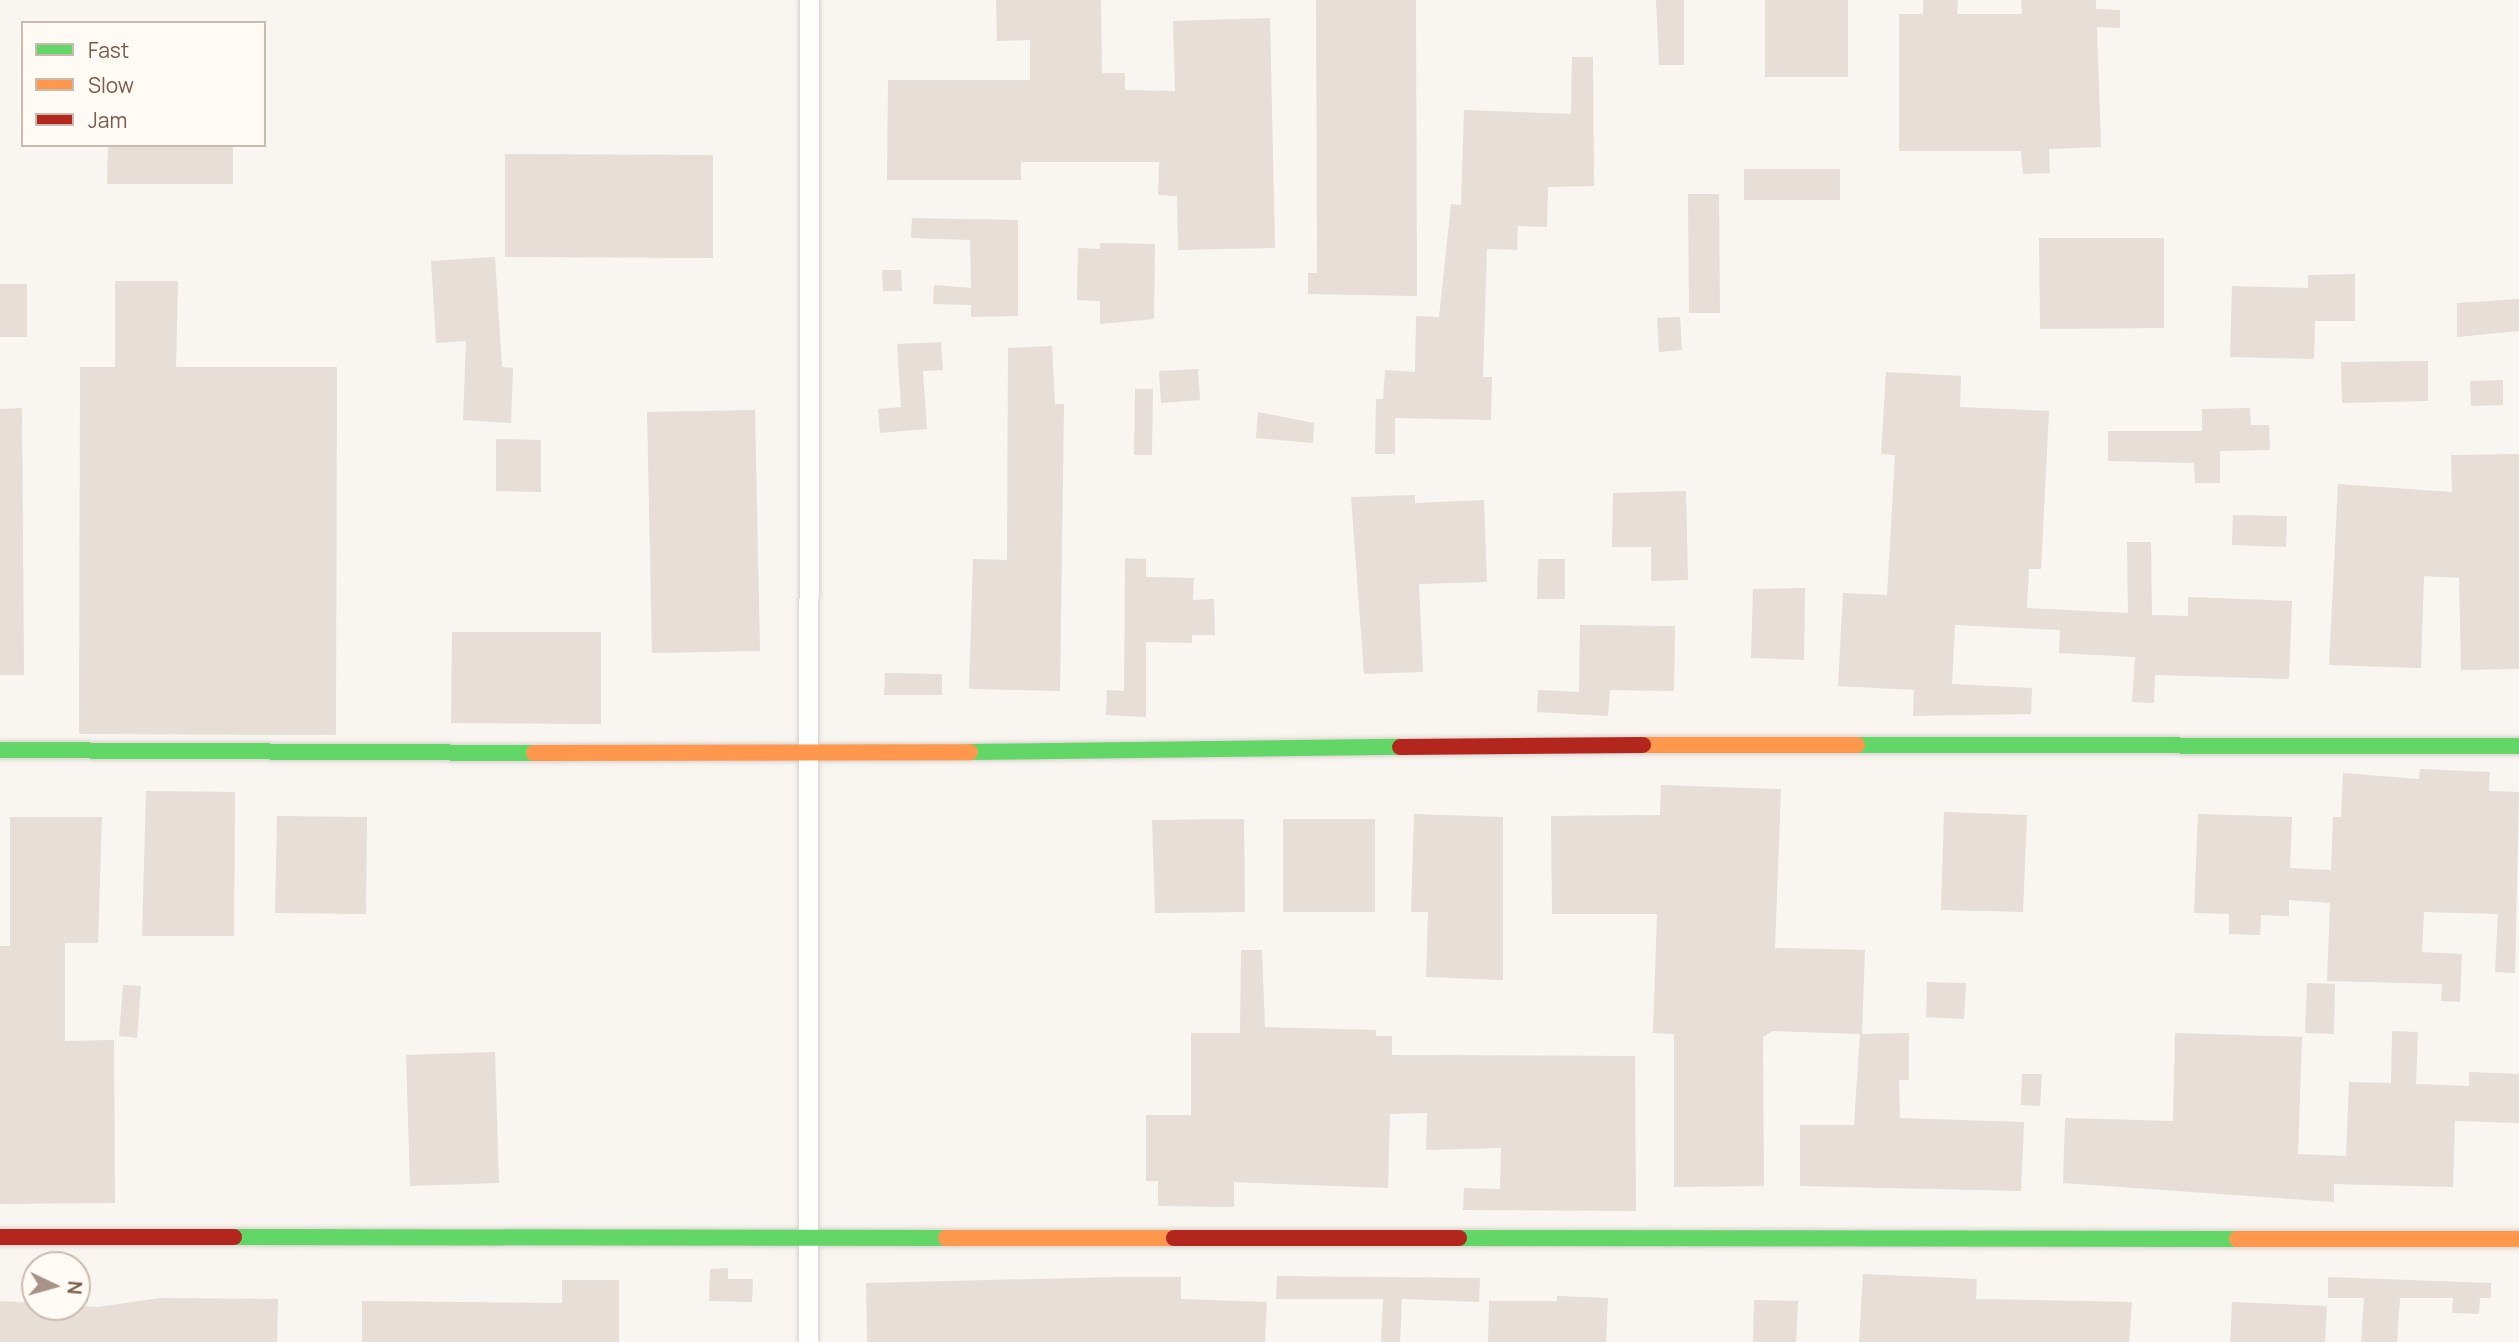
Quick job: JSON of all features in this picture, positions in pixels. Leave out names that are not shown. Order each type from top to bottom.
[{"type":"street","points":[[808,1342],[809,0]]},
{"type":"street","points":[[0,750],[810,754],[1614,745],[2519,746]]},
{"type":"street","points":[[0,1237],[2519,1238]]},
{"type":"building","points":[[996,0],[1101,0],[1102,73],[1125,73],[1125,90],[1175,91],[1173,21],[1270,18],[1275,248],[1178,250],[1177,196],[1158,195],[1159,162],[1021,162],[1021,180],[887,180],[888,80],[1030,80],[1030,40],[997,41]]},
{"type":"building","points":[[1316,0],[1416,0],[1417,296],[1308,294],[1308,273],[1317,273]]},
{"type":"building","points":[[1656,0],[1684,0],[1684,65],[1659,65]]},
{"type":"building","points":[[1765,0],[1848,0],[1848,77],[1765,77]]},
{"type":"building","points":[[1923,0],[1958,0],[1957,14],[2022,14],[2021,0],[2096,0],[2096,9],[2120,10],[2120,28],[2097,27],[2101,147],[2049,149],[2050,173],[2023,174],[2021,151],[1899,151],[1899,14],[1923,14]]},
{"type":"building","points":[[1572,57],[1593,57],[1594,186],[1548,187],[1547,227],[1518,226],[1517,250],[1487,249],[1483,377],[1492,377],[1491,420],[1395,418],[1395,454],[1375,454],[1376,399],[1383,399],[1385,370],[1415,372],[1416,316],[1439,317],[1451,204],[1461,205],[1464,110],[1571,114]]},
{"type":"building","points":[[108,147],[233,147],[233,184],[107,184]]},
{"type":"building","points":[[505,154],[713,155],[713,258],[505,257]]},
{"type":"building","points":[[1744,169],[1840,169],[1840,200],[1744,200]]},
{"type":"building","points":[[1688,194],[1719,194],[1720,313],[1689,313]]},
{"type":"building","points":[[912,218],[1018,220],[1018,316],[971,317],[971,305],[933,304],[934,285],[971,288],[970,240],[911,238]]},
{"type":"building","points":[[2039,238],[2164,238],[2164,328],[2040,329]]},
{"type":"building","points":[[1100,243],[1155,244],[1154,319],[1100,324],[1100,301],[1077,300],[1078,248],[1100,249]]},
{"type":"building","points":[[495,257],[502,367],[513,368],[511,423],[463,420],[466,341],[436,343],[431,261]]},
{"type":"building","points":[[882,270],[901,270],[902,291],[883,291]]},
{"type":"building","points":[[2355,274],[2355,321],[2315,321],[2314,359],[2230,357],[2232,286],[2308,288],[2308,275]]},
{"type":"building","points":[[115,281],[178,281],[176,367],[337,367],[336,735],[79,734],[80,367],[115,367]]},
{"type":"building","points":[[0,284],[27,284],[27,337],[0,337]]},
{"type":"building","points":[[2519,299],[2519,331],[2457,337],[2457,303]]},
{"type":"building","points":[[1680,317],[1682,350],[1659,352],[1657,318]]},
{"type":"building","points":[[941,342],[943,370],[923,371],[927,429],[880,433],[878,409],[901,407],[897,344]]},
{"type":"building","points":[[1052,346],[1055,404],[1064,404],[1060,691],[969,689],[973,559],[1007,560],[1008,348]]},
{"type":"building","points":[[2428,361],[2428,401],[2342,403],[2341,362]]},
{"type":"building","points":[[1198,369],[1200,400],[1161,403],[1159,371]]},
{"type":"building","points":[[1886,372],[1961,376],[1960,407],[2049,411],[2041,569],[2029,569],[2027,608],[2128,613],[2127,542],[2151,542],[2152,615],[2188,616],[2188,597],[2292,601],[2289,679],[2155,675],[2154,703],[2132,702],[2135,657],[2059,653],[2060,630],[1955,625],[1952,684],[2032,688],[2031,714],[1913,716],[1914,690],[1838,686],[1843,593],[1887,595],[1895,455],[1881,454]]},
{"type":"building","points":[[2503,380],[2503,405],[2471,406],[2470,381]]},
{"type":"building","points":[[1135,389],[1153,389],[1152,455],[1134,455]]},
{"type":"building","points":[[22,408],[24,675],[0,675],[0,409]]},
{"type":"building","points":[[2250,408],[2251,425],[2269,425],[2270,450],[2220,451],[2220,483],[2195,483],[2194,463],[2108,461],[2108,431],[2202,431],[2202,409]]},
{"type":"building","points":[[755,410],[760,651],[652,653],[647,412]]},
{"type":"building","points":[[1258,412],[1314,423],[1313,443],[1256,438]]},
{"type":"building","points":[[496,439],[541,440],[541,492],[496,491]]},
{"type":"building","points":[[2519,454],[2519,669],[2461,670],[2459,578],[2424,576],[2421,668],[2329,665],[2338,484],[2452,492],[2451,455]]},
{"type":"building","points":[[1686,491],[1688,580],[1651,581],[1651,547],[1612,547],[1613,493]]},
{"type":"building","points":[[1415,495],[1415,503],[1484,500],[1487,582],[1419,584],[1423,672],[1364,674],[1351,497]]},
{"type":"building","points":[[2233,515],[2287,516],[2286,547],[2232,545]]},
{"type":"building","points":[[1125,558],[1146,559],[1146,577],[1194,578],[1193,600],[1214,599],[1215,635],[1192,635],[1192,643],[1146,642],[1146,717],[1106,715],[1107,690],[1124,691]]},
{"type":"building","points":[[1538,559],[1565,559],[1565,599],[1537,599]]},
{"type":"building","points":[[1805,588],[1804,660],[1751,658],[1753,589]]},
{"type":"building","points":[[1580,625],[1675,626],[1674,691],[1610,690],[1608,716],[1537,712],[1538,690],[1579,692]]},
{"type":"building","points":[[452,632],[601,632],[601,724],[451,723]]},
{"type":"building","points":[[885,673],[942,674],[942,695],[884,695]]},
{"type":"building","points":[[2420,769],[2490,772],[2489,791],[2519,792],[2515,973],[2495,972],[2498,914],[2424,912],[2422,952],[2462,954],[2460,1002],[2441,1001],[2442,984],[2327,981],[2330,903],[2289,900],[2289,916],[2261,915],[2260,935],[2229,934],[2229,914],[2194,913],[2198,814],[2292,817],[2290,868],[2331,870],[2333,817],[2341,817],[2343,773],[2419,779]]},
{"type":"building","points":[[1661,785],[1781,789],[1775,948],[1865,950],[1862,1034],[1909,1033],[1909,1080],[1899,1080],[1900,1118],[2024,1122],[2021,1191],[1800,1186],[1800,1125],[1854,1125],[1860,1034],[1773,1031],[1763,1037],[1764,1186],[1674,1187],[1674,1034],[1653,1033],[1657,914],[1552,914],[1551,816],[1660,815]]},
{"type":"building","points":[[146,791],[235,792],[234,936],[142,936]]},
{"type":"building","points":[[1944,812],[2027,815],[2023,912],[1941,910]]},
{"type":"building","points":[[1414,814],[1503,817],[1503,980],[1426,977],[1428,912],[1411,912]]},
{"type":"building","points":[[277,816],[367,817],[366,914],[275,913]]},
{"type":"building","points":[[10,817],[102,817],[98,943],[65,943],[65,1041],[114,1040],[115,1203],[0,1204],[0,946],[10,946]]},
{"type":"building","points":[[1244,819],[1245,912],[1155,913],[1152,820]]},
{"type":"building","points":[[1283,819],[1375,819],[1375,912],[1283,912]]},
{"type":"building","points":[[1241,950],[1262,950],[1265,1027],[1376,1030],[1376,1036],[1392,1036],[1392,1055],[1635,1056],[1636,1211],[1463,1210],[1464,1188],[1500,1189],[1501,1148],[1426,1150],[1427,1113],[1390,1114],[1388,1188],[1234,1182],[1234,1207],[1158,1206],[1158,1181],[1146,1181],[1146,1115],[1191,1115],[1191,1033],[1240,1033]]},
{"type":"building","points":[[1927,982],[1966,983],[1964,1019],[1926,1017]]},
{"type":"building","points":[[2307,983],[2335,984],[2334,1034],[2305,1033]]},
{"type":"building","points":[[123,985],[141,986],[137,1038],[119,1036]]},
{"type":"building","points":[[2392,1031],[2418,1032],[2416,1084],[2469,1086],[2469,1072],[2519,1074],[2519,1123],[2455,1121],[2453,1187],[2334,1184],[2334,1202],[2063,1183],[2065,1118],[2173,1121],[2175,1033],[2302,1037],[2298,1154],[2346,1156],[2349,1082],[2391,1083]]},
{"type":"building","points":[[495,1052],[499,1183],[410,1186],[406,1055]]},
{"type":"building","points":[[2022,1074],[2042,1074],[2040,1106],[2021,1105]]},
{"type":"building","points":[[728,1268],[728,1279],[753,1279],[752,1302],[709,1301],[710,1269]]},
{"type":"building","points":[[1863,1274],[1977,1279],[1976,1299],[2132,1302],[2129,1342],[1859,1342]]},
{"type":"building","points":[[1277,1276],[1480,1278],[1479,1302],[1402,1299],[1400,1342],[1381,1342],[1383,1299],[1276,1299]]},
{"type":"building","points":[[1181,1277],[1181,1299],[1267,1302],[1265,1342],[867,1342],[866,1283]]},
{"type":"building","points":[[2328,1277],[2491,1283],[2491,1298],[2480,1298],[2479,1314],[2452,1313],[2453,1298],[2400,1298],[2397,1342],[2361,1342],[2364,1298],[2328,1298]]},
{"type":"building","points":[[562,1280],[619,1280],[619,1342],[362,1342],[362,1301],[562,1303]]},
{"type":"building","points":[[1557,1296],[1608,1298],[1606,1342],[1488,1342],[1489,1301],[1557,1301]]},
{"type":"building","points":[[160,1298],[278,1299],[277,1342],[0,1342],[0,1301],[21,1302],[21,1321],[91,1321],[91,1307]]},
{"type":"building","points":[[1754,1300],[1798,1301],[1796,1342],[1753,1342]]},
{"type":"building","points":[[2232,1302],[2327,1306],[2325,1342],[2230,1342]]},
{"type":"traffic: fast","points":[[1857,745],[2519,746]]},
{"type":"traffic: fast","points":[[970,752],[1400,747]]},
{"type":"traffic: fast","points":[[0,750],[534,753]]},
{"type":"traffic: fast","points":[[234,1237],[946,1238]]},
{"type":"traffic: fast","points":[[1459,1238],[2237,1239]]},
{"type":"traffic: slow","points":[[1643,745],[1857,745]]},
{"type":"traffic: slow","points":[[534,753],[970,752]]},
{"type":"traffic: slow","points":[[946,1238],[1174,1238]]},
{"type":"traffic: slow","points":[[2237,1239],[2519,1239]]},
{"type":"traffic: jam","points":[[1400,747],[1643,745]]},
{"type":"traffic: jam","points":[[0,1237],[234,1237]]},
{"type":"traffic: jam","points":[[1174,1238],[1459,1238]]}]
